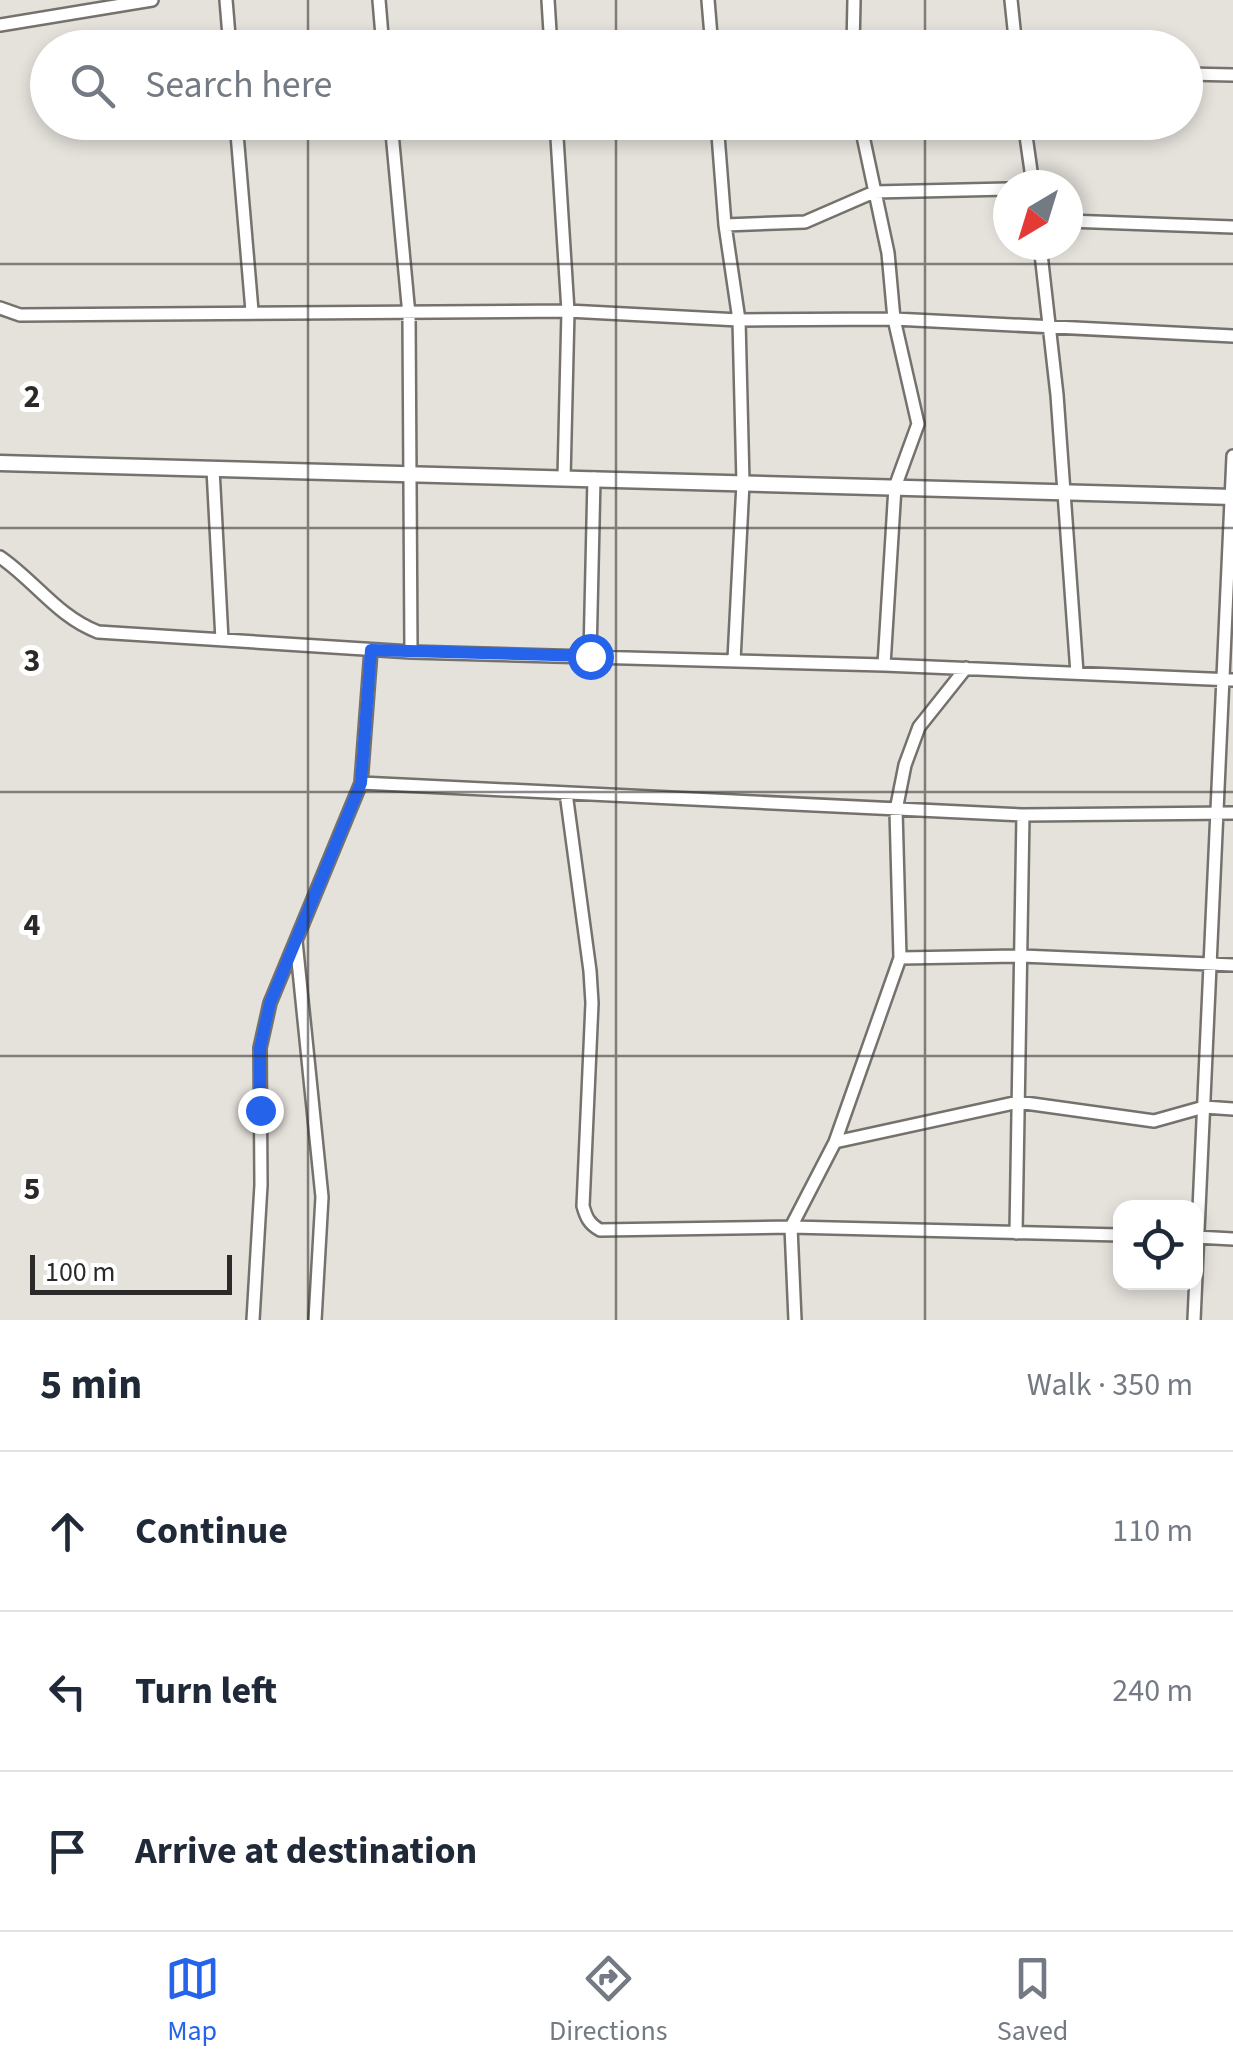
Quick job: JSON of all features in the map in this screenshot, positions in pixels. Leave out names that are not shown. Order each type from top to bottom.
[{"type":"street","points":[[0,25],[152,0]]},
{"type":"street","points":[[226,0],[228,30]]},
{"type":"street","points":[[379,0],[382,30]]},
{"type":"street","points":[[548,0],[550,30]]},
{"type":"street","points":[[708,0],[710,30]]},
{"type":"street","points":[[853,30],[854,0]]},
{"type":"street","points":[[1012,0],[1014,30]]},
{"type":"street","points":[[1203,74],[1233,75]]},
{"type":"street","points":[[238,140],[252,311]]},
{"type":"street","points":[[393,140],[409,314],[412,652]]},
{"type":"street","points":[[557,140],[568,311],[564,478]]},
{"type":"street","points":[[719,140],[725,225],[738,320],[743,483],[734,660]]},
{"type":"street","points":[[864,140],[888,253],[894,320],[918,424],[895,487],[884,665]]},
{"type":"street","points":[[1027,140],[1031,170]]},
{"type":"street","points":[[725,225],[805,222],[874,192],[993,189]]},
{"type":"street","points":[[1083,222],[1233,227]]},
{"type":"street","points":[[1042,260],[1065,494],[1076,673]]},
{"type":"street","points":[[0,308],[20,315],[568,311],[738,320],[894,320],[1233,336]]},
{"type":"street","points":[[1199,1200],[1216,813],[1228,680],[1233,456]]},
{"type":"street","points":[[0,463],[1232,497]]},
{"type":"street","points":[[213,469],[222,640]]},
{"type":"street","points":[[590,656],[594,478]]},
{"type":"street","points":[[0,557],[78,625],[98,632],[412,652],[884,665],[1228,680]]},
{"type":"street","points":[[252,1320],[262,1185],[260,1048],[270,1003],[361,783],[371,650]]},
{"type":"street","points":[[795,1320],[790,1227],[835,1142],[900,958],[896,810],[906,765],[919,726],[966,668]]},
{"type":"street","points":[[361,783],[1023,815],[1233,813]]},
{"type":"street","points":[[566,794],[592,1004],[583,1206],[587,1220],[600,1230],[790,1227],[1113,1235]]},
{"type":"street","points":[[1016,1232],[1023,815]]},
{"type":"street","points":[[296,940],[322,1197],[315,1320]]},
{"type":"street","points":[[900,958],[1022,956],[1233,966]]},
{"type":"street","points":[[835,1142],[1018,1102],[1154,1122],[1204,1108],[1233,1109]]},
{"type":"street","points":[[1203,1237],[1233,1239]]},
{"type":"street","points":[[1194,1320],[1195,1290]]},
{"type":"route","points":[[260,1110],[260,1048],[270,1003],[361,783],[371,650],[590,656]]}]
